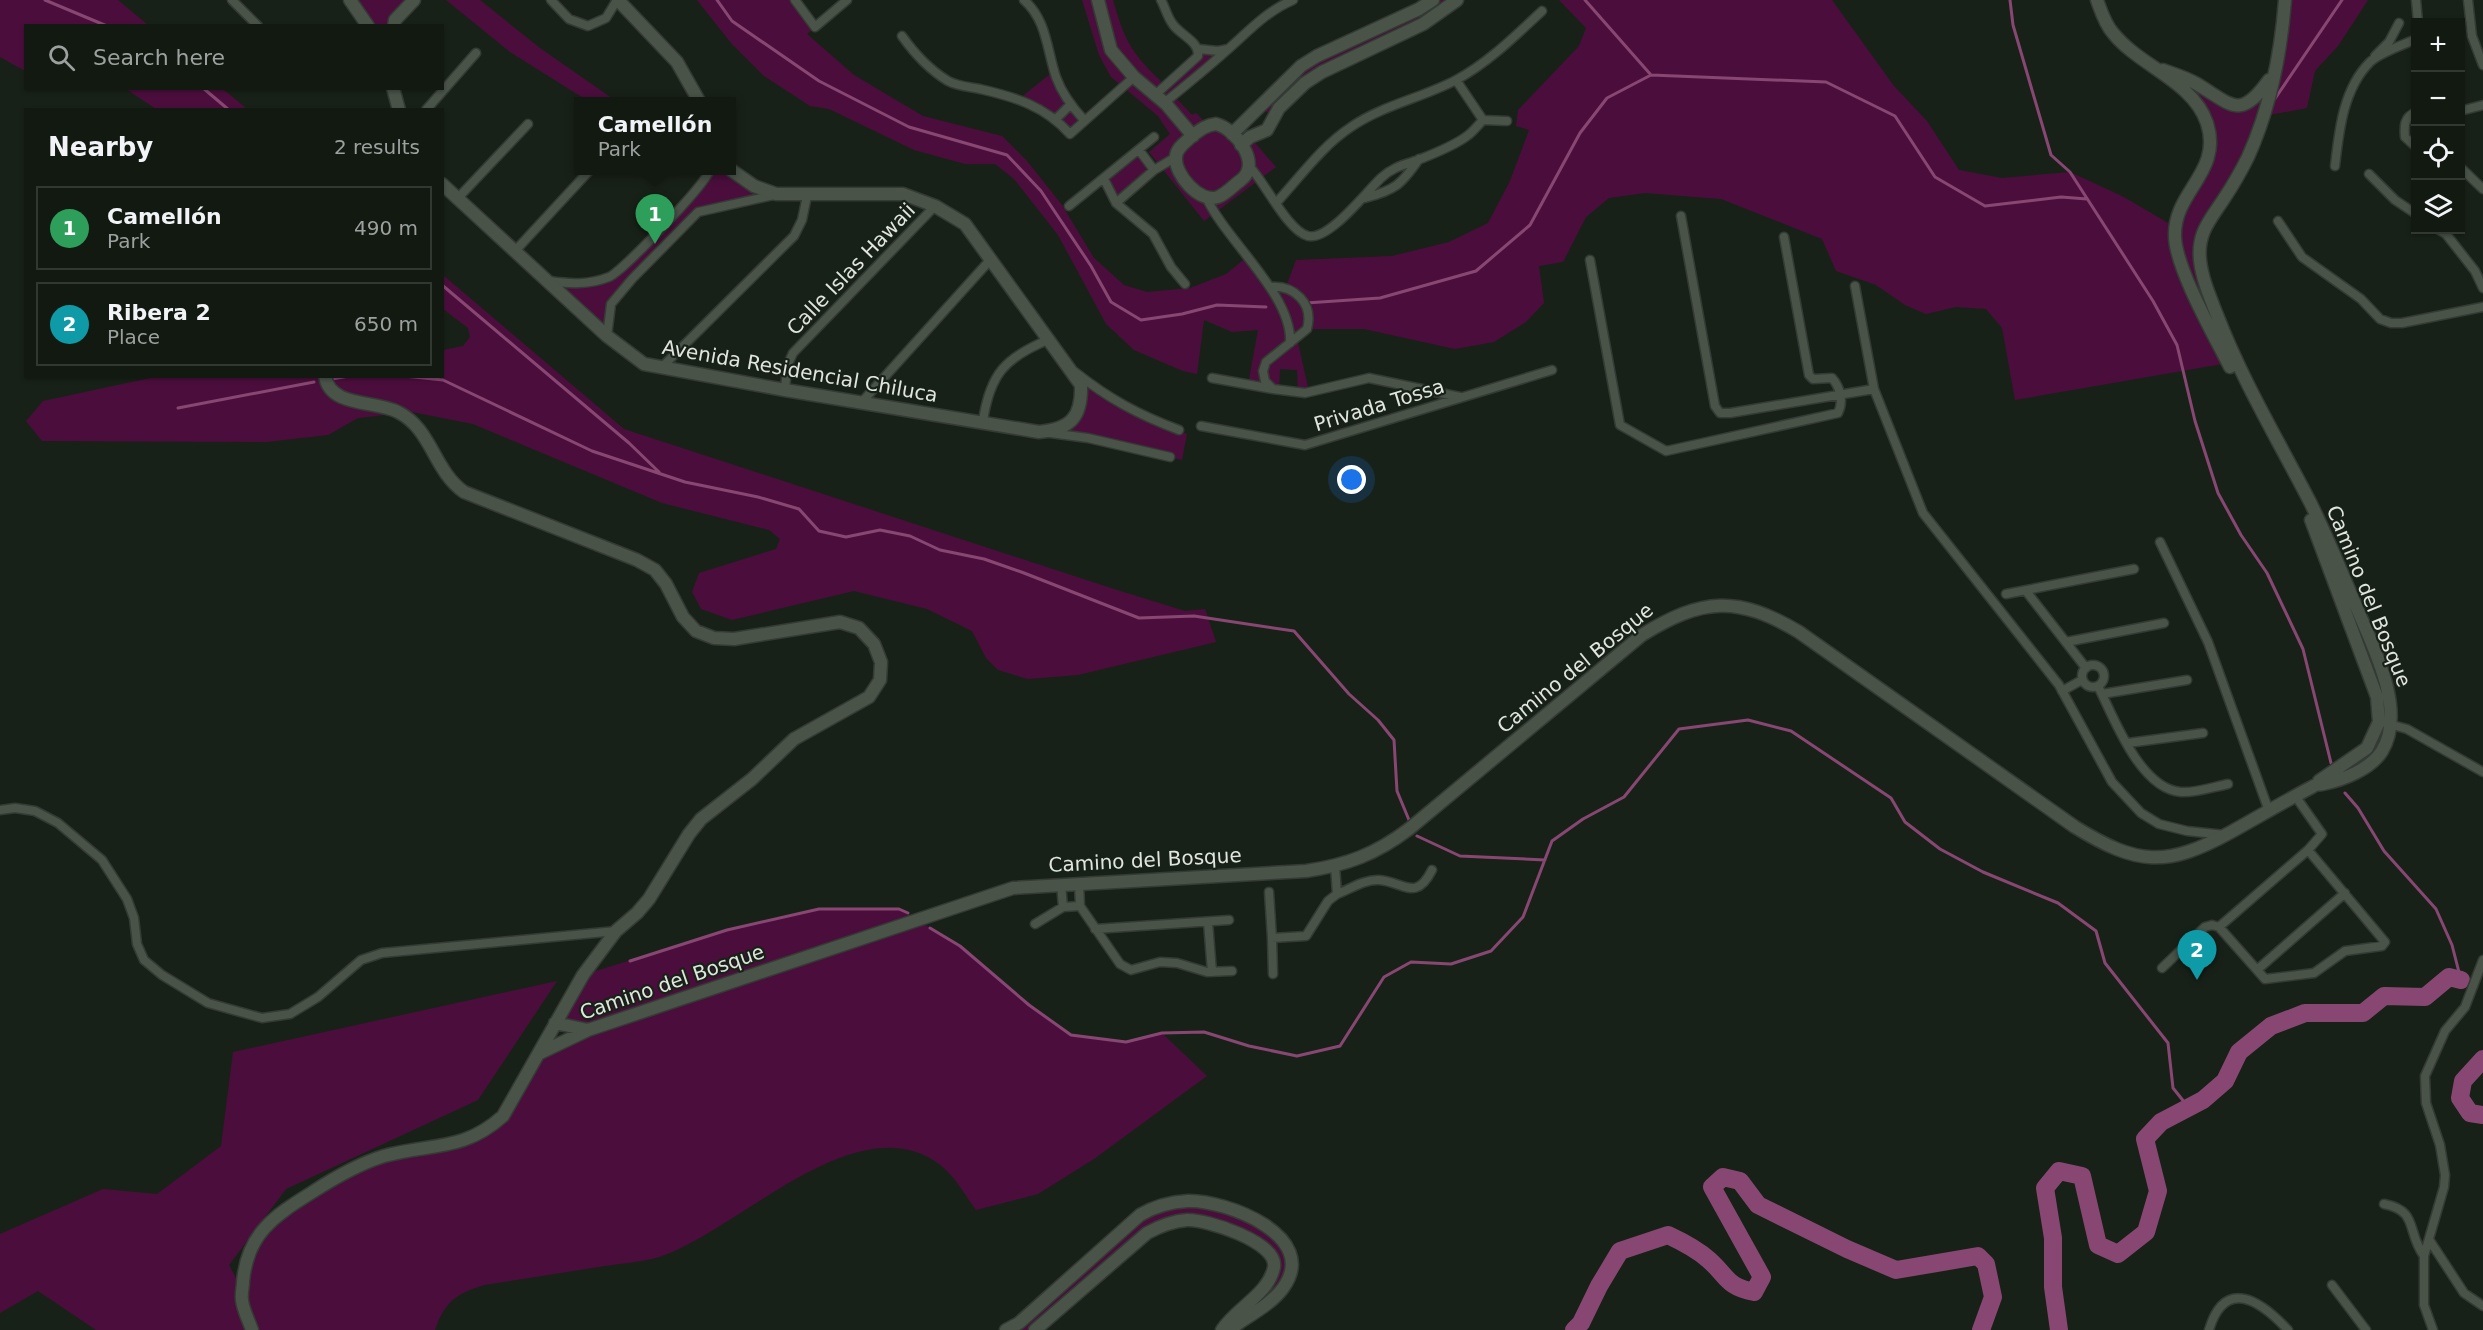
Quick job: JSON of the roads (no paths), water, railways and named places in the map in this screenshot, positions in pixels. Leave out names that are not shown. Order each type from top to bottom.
[{"type":"street","points":[[232,0],[256,24]]},
{"type":"street","points":[[350,0],[367,24]]},
{"type":"street","points":[[394,24],[395,20],[414,0]]},
{"type":"street","points":[[551,0],[569,19],[588,26],[606,18],[617,0],[677,62],[696,97]]},
{"type":"street","points":[[795,0],[815,27],[847,0]]},
{"type":"street","points":[[1024,0],[1030,5],[1046,33],[1056,75],[1070,105],[1084,120]]},
{"type":"street","points":[[1098,0],[1111,50],[1134,77],[1160,99],[1193,136]]},
{"type":"street","points":[[1161,0],[1173,25],[1198,49],[1218,51],[1229,49]]},
{"type":"street","points":[[1160,99],[1229,49],[1261,17],[1293,0]]},
{"type":"street","points":[[1234,131],[1287,78],[1317,56],[1419,9],[1433,0]]},
{"type":"street","points":[[1246,141],[1267,129],[1279,108],[1305,83],[1322,72],[1423,24],[1457,0]]},
{"type":"street","points":[[2097,0],[2112,32],[2197,103],[2206,121],[2211,139],[2208,163],[2182,206],[2176,227],[2175,238],[2182,268],[2219,346],[2304,504],[2385,723],[2407,729],[2483,772]]},
{"type":"street","name":"Camino del Bosque","points":[[540,1053],[588,1030],[1013,888],[1295,872],[1335,866],[1386,847],[1642,635],[1672,616],[1696,608],[1714,606],[1754,610],[1774,617],[1799,632],[2075,827],[2103,844],[2132,855],[2155,859],[2182,854],[2225,835],[2316,784],[2367,748],[2385,723],[2389,695],[2370,640],[2317,516],[2235,360],[2203,278],[2200,264],[2201,236],[2206,224],[2226,196],[2247,158],[2264,116],[2282,44],[2285,0]]},
{"type":"street","points":[[2416,0],[2418,18]]},
{"type":"street","points":[[2468,0],[2472,36],[2483,65]]},
{"type":"street","points":[[1277,202],[1334,140],[1350,127],[1371,115],[1456,80],[1507,44],[1542,11]]},
{"type":"street","points":[[2335,166],[2339,126],[2352,87],[2371,61],[2389,42],[2398,23]]},
{"type":"street","points":[[902,36],[916,55],[950,82],[1010,96],[1045,111],[1056,118],[1070,134],[1134,77]]},
{"type":"street","points":[[2371,61],[2411,41]]},
{"type":"street","points":[[1160,99],[1198,56],[1198,49]]},
{"type":"street","points":[[444,89],[476,53]]},
{"type":"street","points":[[2150,65],[2195,83],[2223,102],[2235,106],[2245,105],[2256,99],[2273,75]]},
{"type":"street","points":[[1456,80],[1484,120]]},
{"type":"street","points":[[394,90],[398,108]]},
{"type":"street","points":[[428,108],[444,90]]},
{"type":"street","points":[[1268,99],[1279,108]]},
{"type":"street","points":[[1056,118],[1070,105]]},
{"type":"street","points":[[2465,110],[2483,105]]},
{"type":"street","points":[[2411,114],[2404,125],[2405,137],[2411,143]]},
{"type":"street","points":[[1250,166],[1299,232],[1310,237],[1323,233],[1365,198],[1380,179],[1394,167],[1419,159],[1467,136],[1484,120],[1507,121]]},
{"type":"street","points":[[457,199],[528,124]]},
{"type":"street","points":[[1216,124],[1234,131],[1246,141],[1250,166],[1246,176],[1218,197],[1198,194],[1178,170],[1176,158],[1179,148],[1208,125],[1216,124]]},
{"type":"street","points":[[1069,206],[1154,138]]},
{"type":"street","points":[[1138,150],[1154,170]]},
{"type":"street","points":[[1116,203],[1154,170],[1176,158]]},
{"type":"street","points":[[1365,198],[1388,192],[1405,179],[1419,159]]},
{"type":"street","points":[[2465,172],[2483,189]]},
{"type":"street","name":"Avenida Residencial Chiluca","points":[[736,174],[754,186],[776,194],[807,196],[903,194],[935,206],[965,224],[1081,385],[1082,403],[1073,420],[1058,430],[1039,432]]},
{"type":"street","points":[[2369,174],[2395,200],[2411,211]]},
{"type":"street","points":[[515,251],[586,175]]},
{"type":"street","points":[[550,281],[577,285],[611,276],[689,200],[707,175]]},
{"type":"street","points":[[1104,179],[1116,203],[1153,234],[1171,267],[1185,284]]},
{"type":"street","name":"Avenida Residencial Chiluca","points":[[444,186],[550,281],[607,336],[644,364],[861,403],[1088,438],[1170,457]]},
{"type":"street","points":[[607,336],[611,304],[632,279],[698,212],[776,194]]},
{"type":"street","points":[[662,367],[794,236],[802,220],[807,196]]},
{"type":"street","points":[[1206,197],[1214,213],[1270,287],[1289,326],[1290,343]]},
{"type":"street","name":"Calle Islas Hawaii","points":[[785,390],[787,366],[793,353],[935,206]]},
{"type":"street","points":[[1681,216],[1715,406],[1720,413],[1874,389]]},
{"type":"street","points":[[2278,221],[2302,257],[2361,299],[2380,319],[2391,323],[2402,323],[2483,307]]},
{"type":"street","points":[[2446,234],[2475,271],[2483,288]]},
{"type":"street","points":[[1590,260],[1620,425],[1665,451],[1838,413],[1841,407],[1841,395],[1832,378],[1813,379],[1809,375],[1784,237]]},
{"type":"street","points":[[861,403],[991,260]]},
{"type":"street","points":[[1855,285],[1874,389],[1923,513],[2062,691],[2112,782],[2140,813],[2159,824],[2187,831],[2225,835]]},
{"type":"street","points":[[1270,287],[1286,287],[1297,294],[1307,309],[1309,322],[1306,329],[1266,362],[1263,371],[1265,381],[1273,389]]},
{"type":"street","points":[[983,421],[987,396],[1001,370],[1023,350],[1050,339]]},
{"type":"street","name":"Avenida Residencial Chiluca","points":[[1071,369],[1103,394],[1138,414],[1179,430]]},
{"type":"street","name":"Privada Tossa","points":[[1201,426],[1305,445],[1552,370]]},
{"type":"street","points":[[252,1330],[242,1300],[244,1266],[259,1232],[286,1209],[360,1164],[386,1156],[472,1139],[487,1131],[502,1116],[583,975],[616,931],[637,913],[701,819],[752,779],[794,739],[869,697],[880,680],[881,662],[874,644],[859,628],[840,622],[734,639],[714,638],[696,631],[683,617],[666,584],[654,570],[638,560],[464,492],[451,483],[425,436],[414,423],[399,412],[384,406],[351,400],[335,394],[326,385],[325,378]]},
{"type":"street","name":"Privada Tossa","points":[[1212,378],[1305,393],[1369,378],[1460,397]]},
{"type":"street","points":[[2160,542],[2208,642],[2269,811]]},
{"type":"street","points":[[2006,594],[2134,569]]},
{"type":"street","points":[[2026,591],[2086,668]]},
{"type":"street","points":[[2066,642],[2164,623]]},
{"type":"street","points":[[2062,691],[2082,680],[2086,668],[2092,665],[2098,666],[2104,678],[2100,690],[2136,759],[2151,777],[2168,790],[2184,793],[2228,784]]},
{"type":"street","points":[[2082,680],[2087,686],[2100,690],[2187,680]]},
{"type":"street","points":[[2128,743],[2203,733]]},
{"type":"street","points":[[2219,927],[2308,850],[2322,834],[2296,796]]},
{"type":"street","points":[[0,810],[15,808],[35,811],[58,823],[102,861],[127,899],[134,918],[137,944],[144,960],[162,975],[208,1003],[262,1018],[290,1014],[318,997],[361,960],[382,953],[616,931]]},
{"type":"street","points":[[2162,969],[2205,927],[2212,925],[2219,927],[2265,979],[2311,974],[2344,951],[2384,944],[2384,939],[2308,850]]},
{"type":"street","points":[[1335,866],[1337,894]]},
{"type":"street","points":[[1272,938],[1306,936],[1328,901],[1337,894],[1369,881],[1379,880],[1406,888],[1417,888],[1426,882],[1432,870]]},
{"type":"street","points":[[1079,883],[1080,906],[1120,964],[1131,970],[1160,962],[1177,963],[1212,972],[1232,971]]},
{"type":"street","points":[[1061,884],[1063,907]]},
{"type":"street","points":[[1269,892],[1273,974]]},
{"type":"street","points":[[2257,970],[2345,893]]},
{"type":"street","points":[[1035,924],[1063,907],[1080,906]]},
{"type":"street","points":[[1095,929],[1229,920]]},
{"type":"street","points":[[1208,922],[1212,972]]},
{"type":"street","points":[[2433,1330],[2424,1305],[2424,1256],[2444,1187],[2445,1175],[2440,1145],[2426,1103],[2425,1076],[2445,1031],[2465,1006],[2483,960]]},
{"type":"street","points":[[555,1023],[588,1030]]},
{"type":"street","points":[[1006,1330],[1019,1323],[1140,1215],[1170,1203],[1190,1201],[1207,1203],[1258,1220],[1273,1229],[1289,1252],[1290,1276],[1283,1289],[1229,1330]]},
{"type":"street","points":[[2384,1204],[2402,1209],[2407,1214],[2415,1241],[2424,1256]]},
{"type":"street","points":[[1035,1330],[1148,1233],[1161,1226],[1190,1220],[1256,1241],[1270,1252],[1275,1264],[1264,1289],[1230,1317],[1222,1330]]},
{"type":"street","points":[[2430,1241],[2464,1293],[2483,1306]]},
{"type":"street","points":[[2332,1285],[2366,1330]]},
{"type":"street","points":[[2210,1330],[2213,1317],[2223,1303],[2237,1298],[2252,1300],[2269,1310],[2288,1330]]},
{"type":"waterway","points":[[45,0],[102,24]]},
{"type":"waterway","points":[[717,0],[732,21],[819,81],[909,127],[1007,155],[1041,191],[1091,266],[1111,302],[1141,320],[1182,314],[1217,305],[1266,307]]},
{"type":"waterway","points":[[1585,0],[1651,75]]},
{"type":"waterway","points":[[2010,0],[2013,25],[2051,155],[2070,172],[2153,301],[2177,345],[2195,421],[2218,493],[2241,535],[2267,573],[2303,649],[2331,763]]},
{"type":"waterway","points":[[2272,103],[2342,0]]},
{"type":"waterway","points":[[1306,303],[1380,298],[1476,271],[1530,225],[1580,133],[1607,98],[1651,75],[1826,82],[1895,116],[1935,177],[1985,206],[2061,197],[2087,199]]},
{"type":"waterway","points":[[205,90],[227,108]]},
{"type":"waterway","points":[[444,287],[629,443],[659,472]]},
{"type":"waterway","points":[[332,379],[338,378]]},
{"type":"waterway","points":[[424,378],[443,380],[592,451],[685,482],[758,497],[799,509],[819,531],[846,537],[880,530],[910,536],[940,550],[984,559],[1024,573],[1139,618],[1194,616],[1294,631],[1349,694],[1378,720],[1394,740],[1397,791],[1409,820]]},
{"type":"waterway","points":[[178,408],[314,382]]},
{"type":"waterway","points":[[930,928],[960,946],[1029,1005],[1071,1035],[1126,1042],[1162,1033],[1204,1032],[1249,1046],[1297,1056],[1340,1046],[1384,977],[1411,962],[1451,964],[1491,951],[1523,917],[1552,841],[1583,819],[1624,797],[1679,729],[1748,720],[1791,731],[1891,798],[1905,822],[1940,849],[1983,872],[2058,903],[2096,931],[2105,963],[2168,1043],[2173,1088],[2189,1108]]},
{"type":"waterway","points":[[2345,793],[2358,808],[2384,851],[2436,909],[2452,945],[2461,980]]},
{"type":"waterway","points":[[1417,836],[1460,856],[1545,860]]},
{"type":"waterway","points":[[630,961],[727,930],[819,909],[899,909],[908,913]]},
{"type":"waterway","points":[[2059,1330],[2053,1287],[2053,1238],[2045,1188],[2059,1171],[2082,1176],[2098,1245],[2118,1254],[2146,1232],[2158,1191],[2145,1139],[2161,1122],[2203,1100],[2225,1081],[2239,1052],[2271,1026],[2305,1013],[2363,1013],[2384,996],[2425,997],[2449,977],[2461,980]]},
{"type":"waterway","points":[[2483,1059],[2463,1081],[2460,1098],[2470,1113],[2483,1115]]},
{"type":"waterway","points":[[1574,1330],[1581,1323],[1620,1251],[1668,1235],[1700,1252],[1733,1284],[1754,1292],[1762,1277],[1712,1187],[1723,1177],[1740,1181],[1758,1205],[1847,1249],[1896,1270],[1978,1256],[1986,1264],[1993,1297],[1981,1330]]},
{"type":"place","name":"Camellón","points":[[655,244]]},
{"type":"place","name":"Ribera 2","points":[[2197,980]]}]
